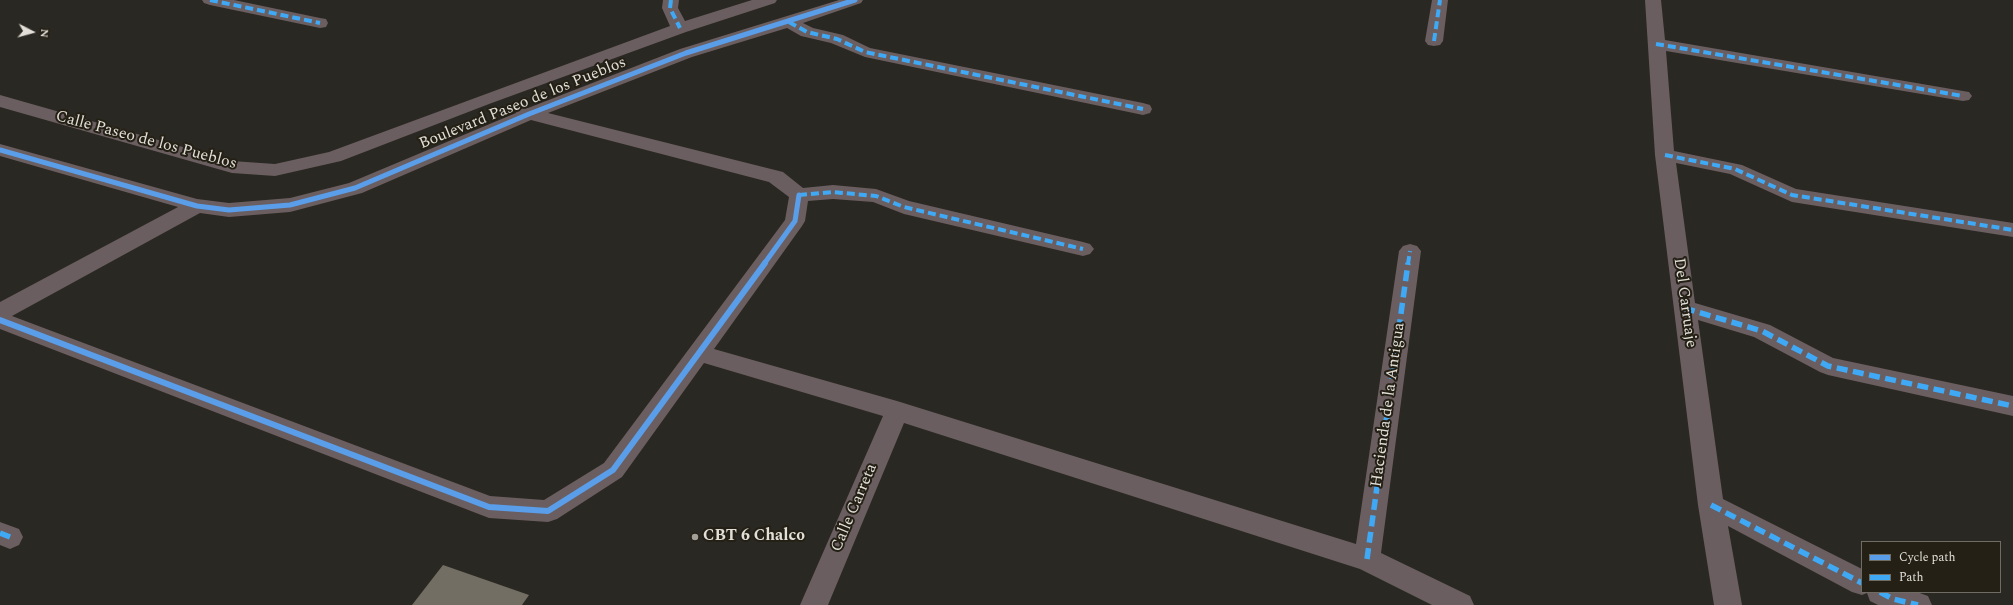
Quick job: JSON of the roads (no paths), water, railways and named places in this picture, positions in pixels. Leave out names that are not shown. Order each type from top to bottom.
[{"type":"street","points":[[210,0],[320,22]]},
{"type":"street","points":[[671,0],[670,8],[680,28]]},
{"type":"street","name":"Calle Paseo de los Pueblos","points":[[0,101],[232,167],[274,170],[334,157],[483,100],[680,28],[769,0]]},
{"type":"street","name":"Boulevard Paseo de los Pueblos","points":[[197,206],[229,210],[290,205],[355,188],[529,114],[686,52],[789,22],[855,0]]},
{"type":"street","points":[[1434,41],[1440,0]]},
{"type":"street","name":"Del Carruaje","points":[[1653,0],[1665,155],[1711,505],[1728,605]]},
{"type":"street","points":[[789,22],[807,32],[837,39],[865,52],[1143,109]]},
{"type":"street","points":[[1656,44],[1962,96]]},
{"type":"street","points":[[483,100],[529,114],[776,177],[799,195],[833,192],[876,196],[904,207],[1084,249]]},
{"type":"street","points":[[0,150],[197,206]]},
{"type":"street","points":[[1665,155],[1735,169],[1792,195],[2013,230]]},
{"type":"street","points":[[0,320],[489,507],[548,511],[613,470],[795,221],[799,195]]},
{"type":"street","points":[[0,312],[197,206]]},
{"type":"street","name":"Hacienda de la Antigua","points":[[1367,559],[1410,251]]},
{"type":"street","points":[[1684,308],[1762,331],[1828,366],[2013,406]]},
{"type":"street","points":[[699,353],[897,411],[1367,559],[1460,605]]},
{"type":"street","name":"Calle Carreta","points":[[814,605],[897,411]]},
{"type":"street","points":[[1711,505],[1861,582]]},
{"type":"street","points":[[1882,593],[1893,599],[1918,605]]},
{"type":"place","name":"CBT 6 Chalco","points":[[695,537]]}]
